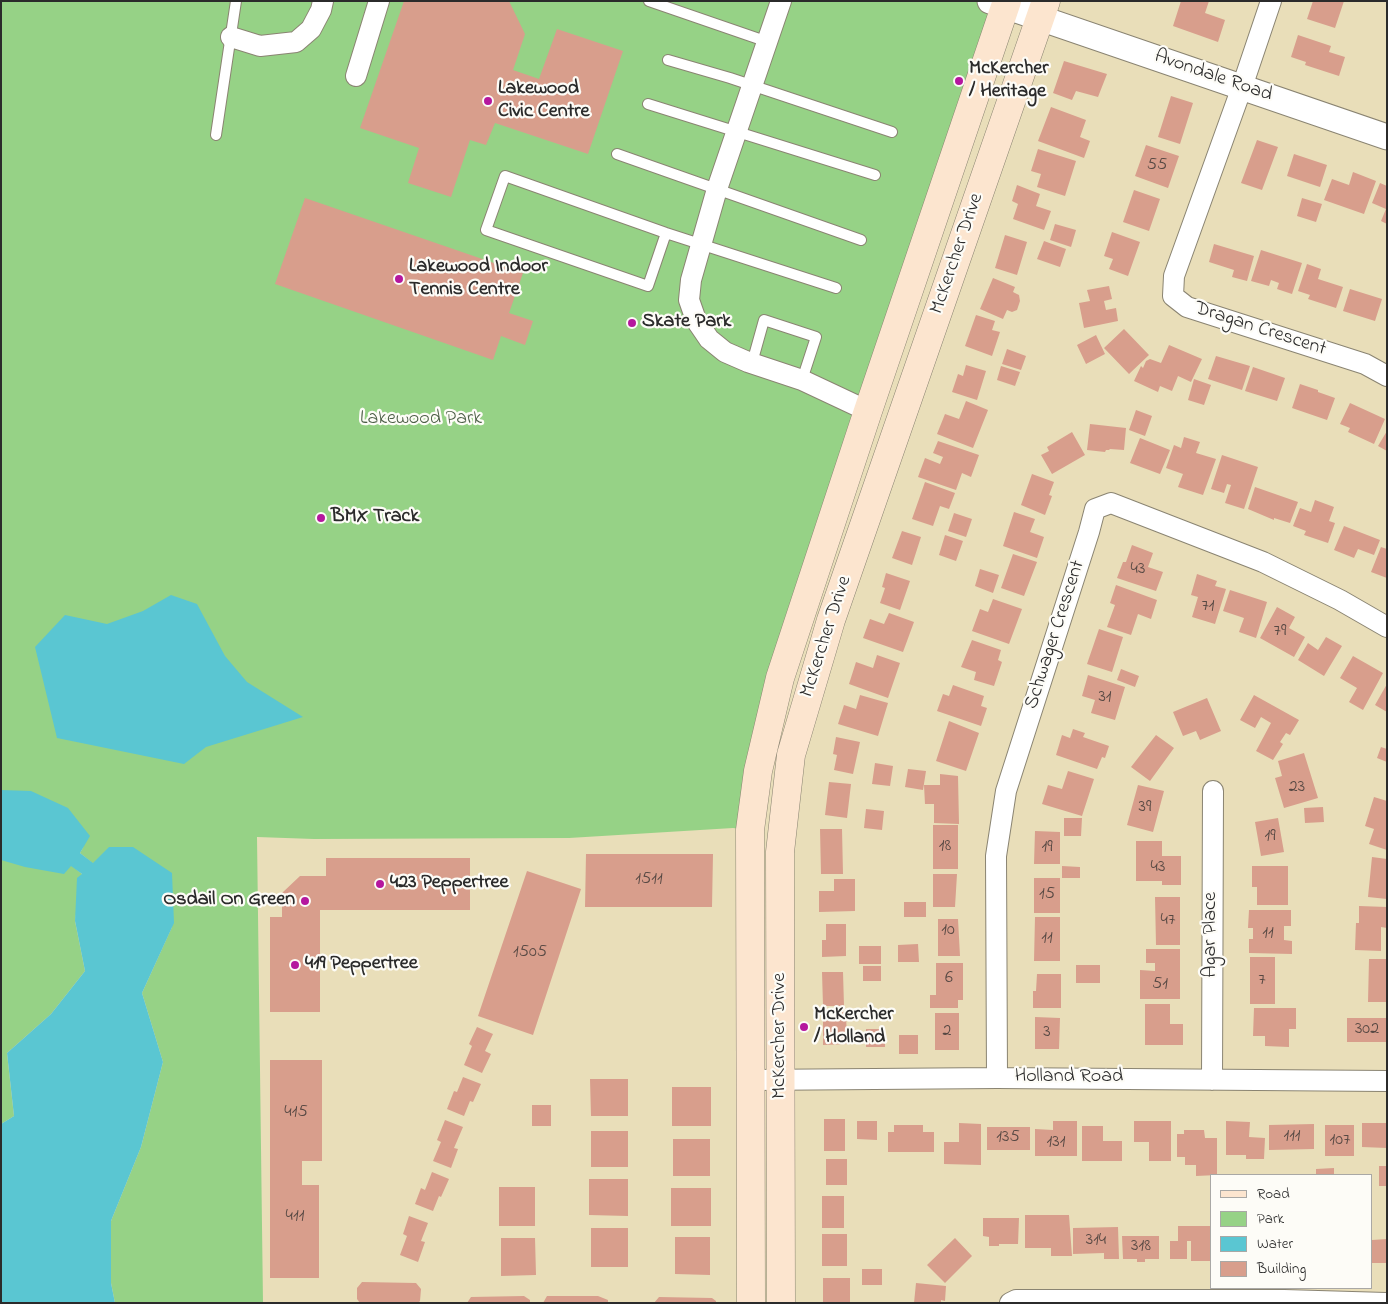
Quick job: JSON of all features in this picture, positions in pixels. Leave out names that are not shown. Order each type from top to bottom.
[{"type":"main road","name":"McKercher Drive","points":[[751,1303],[750,830],[758,771],[780,678],[1001,3]]},
{"type":"main road","name":"McKercher Drive","points":[[781,1303],[780,852],[791,755],[831,620],[1043,10]]},
{"type":"street","points":[[231,37],[260,46],[296,42],[311,29],[321,10],[323,1]]},
{"type":"street","points":[[356,76],[379,1]]},
{"type":"street","points":[[782,1],[717,189],[691,280],[689,300],[696,320],[709,340],[725,352],[802,380],[868,411]]},
{"type":"street","points":[[1242,87],[1271,1]]},
{"type":"street","name":"Avondale Road","points":[[1001,3],[1043,10],[1242,87],[1387,137]]},
{"type":"street","name":"Dragan Crescent","points":[[1242,87],[1174,276],[1173,296],[1187,306],[1365,364],[1387,376]]},
{"type":"street","name":"Schwager Crescent","points":[[997,1078],[996,856],[1006,791],[1095,509],[1111,502],[1255,558],[1340,600],[1387,627]]},
{"type":"street","name":"Agar Place","points":[[1212,1080],[1213,791]]},
{"type":"street","name":"Holland Road","points":[[751,1080],[997,1078],[1387,1081]]},
{"type":"street","points":[[1010,1303],[1016,1300],[1386,1303]]},
{"type":"lane","points":[[216,135],[236,1]]},
{"type":"lane","points":[[649,1],[768,42]]},
{"type":"lane","points":[[668,60],[892,132]]},
{"type":"lane","points":[[648,104],[875,175]]},
{"type":"lane","points":[[617,154],[861,240]]},
{"type":"lane","points":[[666,233],[648,286],[486,230],[505,176],[666,233],[836,288]]},
{"type":"lane","points":[[752,363],[764,320],[816,337],[802,380]]},
{"type":"green space","name":"Lakewood Park","points":[[1,1],[990,1],[1005,7],[780,678],[750,830],[733,828],[569,838],[314,839],[257,837],[263,1303],[115,1303],[111,1283],[111,1221],[141,1147],[163,1062],[142,993],[172,927],[80,853],[84,846],[71,865],[82,874],[75,921],[85,971],[51,1014],[7,1053],[14,1116],[1,1124]]},
{"type":"water","points":[[171,595],[197,604],[225,656],[247,682],[303,717],[206,747],[184,764],[57,738],[35,647],[65,615],[107,624],[143,611]]},
{"type":"water","points":[[1,790],[31,791],[68,808],[90,836],[80,853],[93,863],[109,847],[133,847],[172,873],[174,923],[142,993],[163,1062],[141,1147],[111,1221],[111,1283],[115,1303],[1,1303],[1,1124],[14,1116],[7,1053],[51,1014],[85,971],[75,921],[77,878],[82,874],[71,866],[64,874],[25,867],[1,860]]},
{"type":"building","name":"Lakewood Civic Centre","points":[[404,1],[509,1],[525,34],[513,70],[539,79],[557,29],[623,51],[588,154],[495,123],[486,145],[470,140],[451,197],[408,183],[419,148],[360,128]]},
{"type":"building","points":[[1181,1],[1209,1],[1205,13],[1225,20],[1218,42],[1173,26]]},
{"type":"building","points":[[1313,1],[1344,1],[1335,28],[1307,19]]},
{"type":"building","points":[[1298,35],[1331,46],[1329,52],[1345,57],[1339,76],[1305,65],[1306,62],[1291,57]]},
{"type":"building","points":[[1064,61],[1107,74],[1098,97],[1076,91],[1072,100],[1053,93]]},
{"type":"building","points":[[1171,96],[1193,103],[1180,144],[1158,137]]},
{"type":"building","points":[[1051,107],[1086,120],[1080,137],[1090,141],[1084,158],[1038,141]]},
{"type":"building","points":[[1257,140],[1278,147],[1262,190],[1241,183]]},
{"type":"building","points":[[1146,145],[1179,156],[1168,188],[1135,176]]},
{"type":"building","points":[[1038,149],[1076,161],[1065,196],[1037,187],[1041,174],[1031,171]]},
{"type":"building","points":[[1294,154],[1327,165],[1320,187],[1287,176]]},
{"type":"building","points":[[1353,172],[1376,181],[1364,214],[1324,200],[1332,179],[1349,185]]},
{"type":"building","points":[[1380,183],[1387,186],[1387,224],[1381,221],[1386,209],[1372,203]]},
{"type":"building","points":[[1017,185],[1040,194],[1036,206],[1051,211],[1044,230],[1013,219],[1018,204],[1012,201]]},
{"type":"building","points":[[1134,190],[1160,199],[1149,231],[1123,222]]},
{"type":"building","name":"Lakewood Indoor Tennis Centre","points":[[305,198],[523,273],[509,313],[533,321],[525,345],[501,336],[493,360],[275,284]]},
{"type":"building","points":[[1302,198],[1322,204],[1316,222],[1297,216]]},
{"type":"building","points":[[1055,224],[1076,230],[1071,247],[1050,240]]},
{"type":"building","points":[[1112,232],[1140,242],[1128,276],[1109,269],[1113,259],[1104,256]]},
{"type":"building","points":[[1005,235],[1027,242],[1017,275],[995,268]]},
{"type":"building","points":[[1044,241],[1066,249],[1060,267],[1037,259]]},
{"type":"building","points":[[1214,244],[1254,256],[1247,281],[1232,277],[1234,270],[1209,262]]},
{"type":"building","points":[[1261,250],[1302,263],[1292,294],[1277,289],[1279,283],[1271,280],[1269,286],[1251,281]]},
{"type":"building","points":[[1307,264],[1321,269],[1318,279],[1343,287],[1336,308],[1308,299],[1310,295],[1298,291]]},
{"type":"building","points":[[993,278],[1015,287],[1013,292],[1019,295],[1020,301],[1017,310],[1012,312],[1007,310],[1003,319],[980,309]]},
{"type":"building","points":[[1109,286],[1112,299],[1104,301],[1106,310],[1116,308],[1118,321],[1084,328],[1079,303],[1090,301],[1087,290]]},
{"type":"building","points":[[1350,289],[1382,299],[1375,321],[1343,311]]},
{"type":"building","points":[[976,315],[995,321],[992,330],[1000,332],[992,356],[965,346]]},
{"type":"building","points":[[1124,329],[1149,355],[1129,374],[1104,348]]},
{"type":"building","points":[[1096,335],[1105,354],[1086,364],[1077,345]]},
{"type":"building","points":[[1169,345],[1202,359],[1191,382],[1178,376],[1172,391],[1160,386],[1158,392],[1134,381],[1141,366],[1143,368],[1146,361],[1150,359],[1161,363]]},
{"type":"building","points":[[1007,349],[1026,356],[1021,370],[1002,364]]},
{"type":"building","points":[[1216,356],[1250,366],[1242,390],[1208,379]]},
{"type":"building","points":[[966,365],[986,371],[977,400],[952,392],[958,374],[963,376]]},
{"type":"building","points":[[1001,366],[1020,372],[1015,386],[997,380]]},
{"type":"building","points":[[1253,367],[1285,378],[1277,401],[1245,391]]},
{"type":"building","points":[[1194,379],[1211,385],[1204,405],[1188,400]]},
{"type":"building","points":[[1300,384],[1335,398],[1327,420],[1292,408]]},
{"type":"building","points":[[966,401],[988,410],[973,448],[937,434],[945,414],[959,419]]},
{"type":"building","points":[[1350,403],[1385,419],[1374,444],[1348,432],[1350,428],[1340,424]]},
{"type":"building","points":[[1136,410],[1152,416],[1145,436],[1129,430]]},
{"type":"building","points":[[1090,424],[1126,428],[1124,450],[1110,449],[1105,452],[1087,450]]},
{"type":"building","points":[[1387,431],[1387,451],[1378,446]]},
{"type":"building","points":[[1072,432],[1085,455],[1052,474],[1041,455],[1049,451],[1047,447]]},
{"type":"building","points":[[1184,437],[1200,442],[1196,453],[1216,459],[1203,495],[1178,487],[1183,474],[1166,468],[1174,445],[1181,448]]},
{"type":"building","points":[[1140,438],[1170,450],[1160,474],[1130,463]]},
{"type":"building","points":[[938,441],[979,455],[971,477],[962,473],[956,490],[918,477],[925,458],[940,464],[943,457],[933,453]]},
{"type":"building","points":[[1222,455],[1258,467],[1244,509],[1225,503],[1231,485],[1227,484],[1224,493],[1211,489]]},
{"type":"building","points":[[1032,474],[1054,482],[1049,495],[1052,496],[1045,515],[1021,505]]},
{"type":"building","points":[[925,482],[955,493],[949,509],[940,506],[933,526],[912,519]]},
{"type":"building","points":[[1255,487],[1298,502],[1290,523],[1274,518],[1274,520],[1248,509]]},
{"type":"building","points":[[1315,500],[1334,507],[1329,521],[1335,523],[1328,543],[1304,535],[1306,531],[1293,526],[1300,508],[1311,512]]},
{"type":"building","points":[[1014,512],[1035,519],[1030,532],[1044,537],[1037,558],[1003,546]]},
{"type":"building","points":[[954,513],[972,519],[966,537],[948,531]]},
{"type":"building","points":[[1344,526],[1380,540],[1374,555],[1358,549],[1354,558],[1334,550]]},
{"type":"building","points":[[902,531],[921,537],[912,565],[892,558]]},
{"type":"building","points":[[945,535],[963,541],[956,561],[939,555]]},
{"type":"building","points":[[1132,545],[1153,553],[1148,567],[1163,572],[1156,591],[1117,578],[1123,562],[1126,562]]},
{"type":"building","points":[[1381,547],[1387,549],[1387,578],[1371,572]]},
{"type":"building","points":[[1013,554],[1037,562],[1024,596],[1001,588]]},
{"type":"building","points":[[980,569],[999,575],[993,593],[975,586]]},
{"type":"building","points":[[886,573],[910,581],[900,610],[880,603],[885,588],[882,587]]},
{"type":"building","points":[[1197,574],[1217,581],[1215,586],[1226,589],[1215,624],[1192,617],[1198,597],[1191,595]]},
{"type":"building","points":[[1116,585],[1157,600],[1151,619],[1138,614],[1131,635],[1107,627],[1115,605],[1110,603]]},
{"type":"building","points":[[1230,590],[1267,602],[1256,638],[1239,632],[1244,618],[1223,611]]},
{"type":"building","points":[[993,599],[1022,609],[1009,644],[972,631],[980,609],[988,612]]},
{"type":"building","points":[[1277,607],[1295,617],[1289,628],[1305,637],[1294,657],[1260,638]]},
{"type":"building","points":[[889,613],[914,622],[903,652],[863,638],[870,619],[884,624]]},
{"type":"building","points":[[1099,629],[1123,637],[1112,672],[1087,664]]},
{"type":"building","points":[[1326,637],[1342,646],[1324,676],[1298,660],[1308,643],[1318,650]]},
{"type":"building","points":[[972,640],[1001,650],[998,660],[1002,662],[994,686],[974,680],[976,672],[961,667]]},
{"type":"building","points":[[877,655],[900,663],[888,698],[849,684],[856,662],[873,668]]},
{"type":"building","points":[[1353,656],[1383,673],[1363,710],[1349,702],[1357,688],[1340,678]]},
{"type":"building","points":[[1121,669],[1139,676],[1135,687],[1117,680]]},
{"type":"building","points":[[1088,675],[1125,687],[1115,720],[1091,713],[1095,700],[1082,696]]},
{"type":"building","points":[[1387,684],[1387,712],[1375,705]]},
{"type":"building","points":[[953,685],[984,696],[981,706],[987,708],[981,726],[937,711],[943,694],[949,696]]},
{"type":"building","points":[[860,695],[888,703],[878,736],[838,724],[844,705],[856,709]]},
{"type":"building","points":[[1254,695],[1299,720],[1290,735],[1286,733],[1280,742],[1283,744],[1273,760],[1256,751],[1271,723],[1261,717],[1255,728],[1240,720]]},
{"type":"building","points":[[1207,698],[1221,731],[1200,740],[1196,731],[1183,736],[1173,712]]},
{"type":"building","points":[[949,721],[979,733],[966,771],[936,761]]},
{"type":"building","points":[[1073,729],[1085,733],[1083,737],[1109,746],[1105,758],[1102,757],[1097,769],[1056,755],[1062,735],[1070,738]]},
{"type":"building","points":[[1156,735],[1174,748],[1150,781],[1131,767]]},
{"type":"building","points":[[836,737],[860,742],[853,774],[834,770],[837,755],[833,754]]},
{"type":"building","points":[[1381,747],[1387,749],[1387,762],[1377,758]]},
{"type":"building","points":[[1304,753],[1318,798],[1284,808],[1275,778],[1282,776],[1278,761]]},
{"type":"building","points":[[875,763],[893,766],[890,786],[872,784]]},
{"type":"building","points":[[908,769],[926,771],[923,790],[905,787]]},
{"type":"building","points":[[1068,771],[1094,779],[1082,816],[1042,804],[1048,785],[1062,789]]},
{"type":"building","points":[[940,774],[958,776],[959,824],[934,823],[934,804],[925,804],[924,785],[940,785]]},
{"type":"building","points":[[829,782],[851,784],[847,818],[825,815]]},
{"type":"building","points":[[1138,785],[1164,791],[1153,832],[1127,825]]},
{"type":"building","points":[[1374,797],[1387,801],[1387,850],[1369,844],[1374,829],[1365,826]]},
{"type":"building","points":[[1323,807],[1324,822],[1305,823],[1304,808]]},
{"type":"building","points":[[866,809],[884,811],[882,830],[864,828]]},
{"type":"building","points":[[1064,818],[1082,818],[1081,836],[1064,836]]},
{"type":"building","points":[[1278,818],[1284,852],[1261,856],[1255,822]]},
{"type":"building","points":[[933,825],[958,825],[958,869],[933,869]]},
{"type":"building","points":[[820,829],[842,829],[843,874],[821,874]]},
{"type":"building","points":[[1035,831],[1060,832],[1060,864],[1034,864]]},
{"type":"building","points":[[1136,841],[1162,841],[1162,856],[1181,856],[1181,885],[1162,885],[1162,881],[1136,881]]},
{"type":"building","points":[[586,854],[713,854],[712,907],[585,907]]},
{"type":"building","points":[[1372,857],[1387,859],[1387,899],[1368,897]]},
{"type":"building","name":"423 Peppertree","points":[[326,858],[470,858],[470,910],[320,910],[320,1012],[270,1012],[270,917],[282,917],[282,893],[300,876],[326,876]]},
{"type":"building","points":[[1062,866],[1080,867],[1080,878],[1062,878]]},
{"type":"building","points":[[1252,866],[1288,866],[1288,905],[1257,905],[1257,887],[1252,887]]},
{"type":"building","points":[[527,871],[581,889],[533,1035],[478,1016]]},
{"type":"building","points":[[933,874],[957,874],[955,907],[933,907]]},
{"type":"building","points":[[1034,878],[1060,878],[1060,913],[1034,913]]},
{"type":"building","points":[[834,879],[855,879],[855,911],[819,912],[819,891],[834,891]]},
{"type":"building","points":[[1155,897],[1180,897],[1180,945],[1156,945]]},
{"type":"building","points":[[904,902],[926,902],[926,917],[904,917]]},
{"type":"building","points":[[1359,906],[1387,907],[1387,928],[1381,927],[1381,951],[1355,950],[1356,923],[1359,923]]},
{"type":"building","points":[[1249,910],[1291,910],[1291,926],[1284,926],[1284,940],[1292,941],[1292,954],[1249,953],[1249,939],[1253,939],[1253,928],[1248,928]]},
{"type":"building","points":[[1035,917],[1060,917],[1060,961],[1034,961]]},
{"type":"building","points":[[938,919],[958,919],[960,956],[938,956]]},
{"type":"building","points":[[826,924],[846,924],[846,956],[822,957],[822,940],[826,940]]},
{"type":"building","points":[[918,944],[919,962],[898,962],[898,945]]},
{"type":"building","points":[[859,946],[881,946],[881,964],[859,964]]},
{"type":"building","points":[[1146,949],[1180,949],[1180,999],[1140,999],[1140,970],[1155,971],[1155,963],[1146,963]]},
{"type":"building","points":[[1250,957],[1275,957],[1275,1004],[1250,1004]]},
{"type":"building","points":[[1369,959],[1387,959],[1387,1002],[1368,1002]]},
{"type":"building","points":[[936,963],[963,963],[963,1000],[958,1000],[958,1008],[930,1008],[930,995],[936,995]]},
{"type":"building","points":[[1076,965],[1100,965],[1100,983],[1076,983]]},
{"type":"building","points":[[863,966],[881,966],[881,981],[863,981]]},
{"type":"building","points":[[822,972],[843,972],[844,1006],[823,1006]]},
{"type":"building","points":[[1037,974],[1061,974],[1061,1008],[1033,1008],[1033,991],[1036,991]]},
{"type":"building","points":[[1145,1004],[1170,1004],[1170,1024],[1183,1024],[1183,1045],[1145,1045]]},
{"type":"building","points":[[1254,1008],[1296,1008],[1296,1029],[1289,1029],[1289,1047],[1265,1046],[1265,1036],[1253,1036]]},
{"type":"building","points":[[846,1012],[847,1044],[823,1045],[823,1013]]},
{"type":"building","points":[[935,1013],[959,1013],[959,1050],[935,1050]]},
{"type":"building","points":[[1035,1017],[1060,1018],[1059,1049],[1035,1049]]},
{"type":"building","points":[[1347,1018],[1387,1018],[1387,1042],[1347,1042]]},
{"type":"building","points":[[477,1027],[493,1034],[485,1051],[491,1054],[482,1073],[464,1065],[472,1046],[469,1044]]},
{"type":"building","points":[[866,1029],[885,1029],[885,1047],[866,1047]]},
{"type":"building","points":[[899,1035],[918,1035],[918,1054],[899,1054]]},
{"type":"building","points":[[270,1060],[322,1060],[322,1161],[302,1161],[302,1185],[319,1185],[319,1278],[270,1278]]},
{"type":"building","points":[[463,1077],[481,1084],[473,1102],[470,1101],[464,1116],[447,1109],[454,1091],[457,1092]]},
{"type":"building","points":[[590,1079],[628,1079],[628,1116],[591,1116]]},
{"type":"building","points":[[672,1087],[711,1087],[711,1126],[672,1126]]},
{"type":"building","points":[[532,1105],[551,1105],[551,1126],[532,1126]]},
{"type":"building","points":[[824,1119],[845,1119],[845,1151],[824,1151]]},
{"type":"building","points":[[445,1120],[463,1127],[454,1148],[458,1149],[451,1168],[433,1161],[441,1142],[437,1140]]},
{"type":"building","points":[[857,1121],[877,1121],[877,1140],[857,1139]]},
{"type":"building","points":[[1053,1121],[1077,1121],[1077,1156],[1035,1156],[1035,1129],[1053,1130]]},
{"type":"building","points":[[1134,1121],[1171,1121],[1171,1161],[1149,1161],[1149,1142],[1134,1142]]},
{"type":"building","points":[[1226,1121],[1250,1122],[1249,1137],[1265,1138],[1264,1159],[1246,1159],[1246,1155],[1226,1155]]},
{"type":"building","points":[[959,1123],[981,1124],[981,1165],[944,1164],[944,1142],[959,1142]]},
{"type":"building","points":[[1362,1123],[1387,1123],[1387,1148],[1362,1147]]},
{"type":"building","points":[[1314,1124],[1314,1149],[1269,1150],[1269,1125]]},
{"type":"building","points":[[894,1125],[923,1125],[923,1132],[934,1132],[934,1152],[888,1152],[888,1132],[894,1132]]},
{"type":"building","points":[[1325,1125],[1354,1125],[1354,1156],[1325,1156]]},
{"type":"building","points":[[1082,1126],[1103,1126],[1103,1141],[1122,1141],[1122,1161],[1082,1161]]},
{"type":"building","points":[[987,1127],[1030,1127],[1030,1150],[987,1150]]},
{"type":"building","points":[[1184,1130],[1204,1130],[1205,1138],[1217,1138],[1217,1174],[1196,1176],[1196,1165],[1185,1165],[1185,1157],[1177,1157],[1177,1134],[1184,1134]]},
{"type":"building","points":[[591,1131],[628,1131],[628,1167],[591,1167]]},
{"type":"building","points":[[673,1139],[710,1139],[710,1176],[673,1176]]},
{"type":"building","points":[[826,1159],[847,1159],[847,1185],[826,1185]]},
{"type":"building","points":[[1379,1166],[1387,1166],[1387,1186],[1379,1186]]},
{"type":"building","points":[[1334,1168],[1334,1174],[1316,1174],[1316,1169]]},
{"type":"building","points":[[432,1172],[449,1179],[433,1211],[415,1204],[421,1188],[425,1190]]},
{"type":"building","points":[[589,1179],[628,1179],[628,1216],[589,1215]]},
{"type":"building","points":[[499,1187],[535,1187],[535,1226],[499,1226]]},
{"type":"building","points":[[671,1188],[711,1188],[711,1226],[671,1226]]},
{"type":"building","points":[[822,1196],[844,1196],[844,1228],[822,1228]]},
{"type":"building","points":[[1025,1215],[1069,1215],[1072,1256],[1051,1256],[1051,1248],[1025,1248]]},
{"type":"building","points":[[409,1216],[428,1223],[421,1241],[425,1242],[418,1262],[400,1255],[407,1236],[403,1234]]},
{"type":"building","points":[[983,1218],[1019,1218],[1018,1244],[989,1246],[989,1237],[983,1236]]},
{"type":"building","points":[[1178,1226],[1210,1226],[1210,1261],[1191,1261],[1191,1241],[1187,1241],[1187,1259],[1170,1259],[1170,1241],[1178,1241]]},
{"type":"building","points":[[1118,1227],[1119,1259],[1104,1259],[1104,1253],[1073,1254],[1073,1228]]},
{"type":"building","points":[[591,1228],[628,1228],[628,1267],[591,1267]]},
{"type":"building","points":[[822,1234],[847,1234],[847,1266],[822,1266]]},
{"type":"building","points":[[1122,1236],[1159,1236],[1159,1259],[1145,1259],[1145,1262],[1137,1262],[1137,1259],[1123,1259]]},
{"type":"building","points":[[675,1237],[710,1237],[710,1275],[675,1274]]},
{"type":"building","points":[[501,1238],[535,1238],[536,1275],[501,1276]]},
{"type":"building","points":[[955,1238],[972,1256],[945,1283],[927,1265]]},
{"type":"building","points":[[1387,1239],[1387,1263],[1373,1263],[1373,1240]]},
{"type":"building","points":[[862,1269],[882,1269],[882,1285],[862,1285]]},
{"type":"building","points":[[823,1278],[850,1278],[850,1303],[823,1303]]},
{"type":"building","points":[[362,1282],[416,1283],[421,1289],[420,1301],[418,1303],[360,1303],[357,1299],[357,1288]]},
{"type":"building","points":[[916,1283],[946,1286],[945,1301],[941,1300],[941,1303],[914,1303]]},
{"type":"building","points":[[524,1296],[530,1300],[530,1303],[467,1303],[471,1297]]},
{"type":"building","points":[[547,1296],[598,1296],[608,1300],[608,1303],[543,1303]]},
{"type":"building","points":[[659,1297],[712,1298],[716,1303],[654,1303]]},
{"type":"place","name":"McKercher / Heritage","points":[[959,81]]},
{"type":"place","name":"Lakewood Civic Centre","points":[[488,101]]},
{"type":"place","name":"Lakewood Indoor Tennis Centre","points":[[399,279]]},
{"type":"place","name":"Skate Park","points":[[632,323]]},
{"type":"place","name":"BMX Track","points":[[321,518]]},
{"type":"place","name":"423 Peppertree","points":[[380,884]]},
{"type":"place","name":"Osdail On Green","points":[[305,901]]},
{"type":"place","name":"419 Peppertree","points":[[295,965]]},
{"type":"place","name":"McKercher / Holland","points":[[804,1027]]}]
